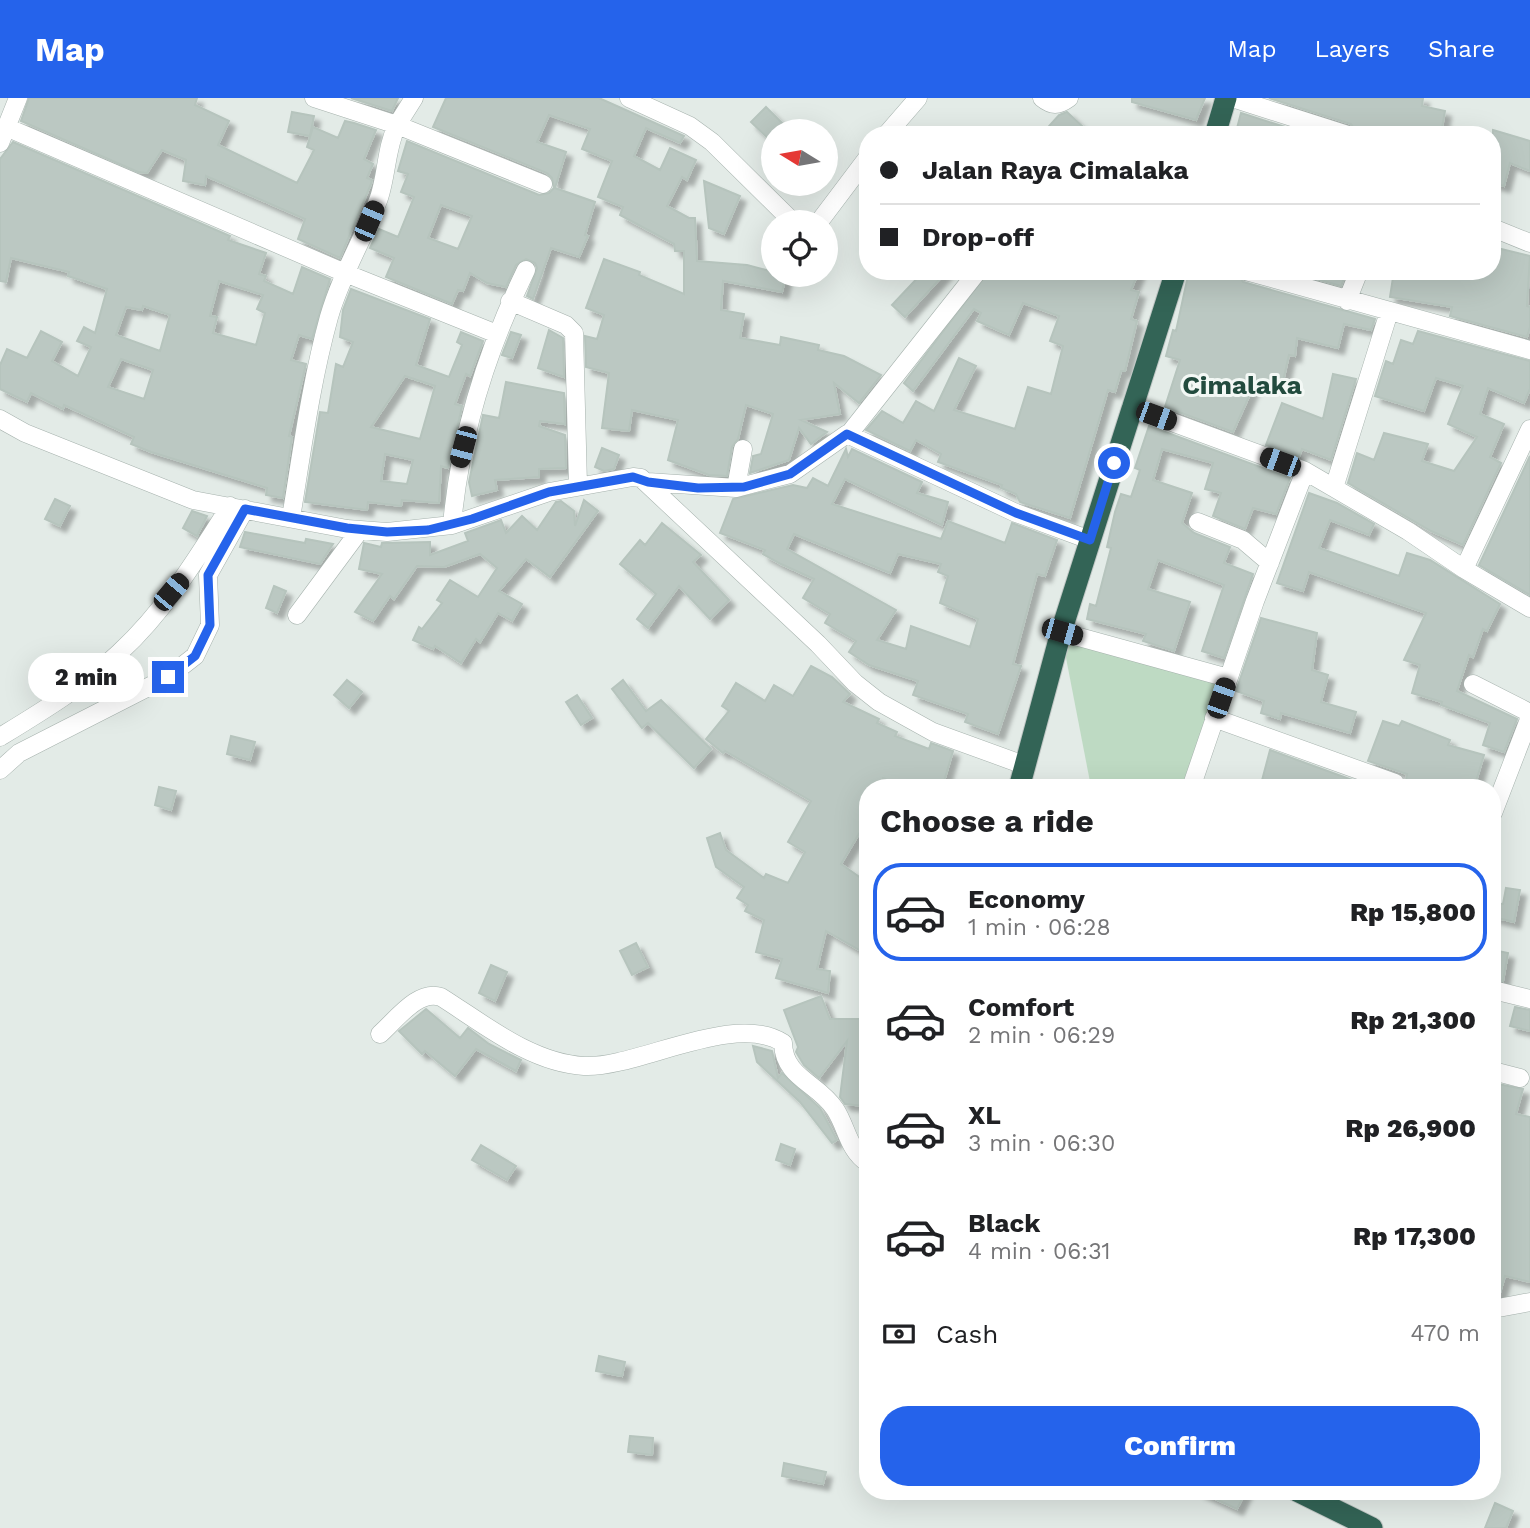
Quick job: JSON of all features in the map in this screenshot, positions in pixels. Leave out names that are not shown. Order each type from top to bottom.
[{"type":"highway","points":[[1218,126],[1226,98]]},
{"type":"highway","points":[[1021,779],[1090,540],[1173,280]]},
{"type":"highway","points":[[1315,1500],[1372,1528]]},
{"type":"street","points":[[18,98],[3,135],[497,334]]},
{"type":"street","points":[[313,98],[397,125],[543,184]]},
{"type":"street","points":[[291,518],[303,440],[329,317],[345,273],[379,198],[388,150],[397,125],[414,98]]},
{"type":"street","points":[[629,98],[690,126],[712,142],[781,210]]},
{"type":"street","points":[[894,126],[918,98]]},
{"type":"street","points":[[1042,98],[1051,105],[1058,105],[1069,98]]},
{"type":"street","points":[[1232,98],[1320,126]]},
{"type":"street","points":[[828,210],[859,169]]},
{"type":"street","points":[[1501,231],[1530,243]]},
{"type":"street","points":[[452,525],[457,472],[482,378],[510,302],[526,270]]},
{"type":"street","points":[[655,490],[736,488],[790,474],[852,437],[971,280]]},
{"type":"street","points":[[1276,280],[1530,350]]},
{"type":"street","points":[[1347,301],[1355,280]]},
{"type":"street","points":[[510,302],[566,325],[574,333],[578,485]]},
{"type":"street","points":[[1334,488],[1389,312]]},
{"type":"street","points":[[1131,407],[1305,471],[1408,531],[1464,569],[1530,608]]},
{"type":"street","points":[[0,419],[25,433],[193,500],[360,530],[387,532],[452,525],[549,492],[633,477],[655,490],[855,683],[879,702],[933,732],[1024,765]]},
{"type":"street","points":[[1464,569],[1530,429]]},
{"type":"street","points":[[852,437],[1039,523],[1090,540]]},
{"type":"street","points":[[736,488],[743,449]]},
{"type":"street","points":[[1194,779],[1228,678],[1305,471]]},
{"type":"street","points":[[0,737],[83,683],[121,652],[237,508]]},
{"type":"street","points":[[0,770],[19,753],[168,677],[189,662],[212,620],[208,575],[237,508]]},
{"type":"street","points":[[1198,522],[1243,540],[1270,563]]},
{"type":"street","points":[[296,615],[360,530]]},
{"type":"street","points":[[1062,632],[1228,678]]},
{"type":"street","points":[[1473,684],[1530,715],[1522,760],[1501,798]]},
{"type":"street","points":[[1214,718],[1384,779]]},
{"type":"street","points":[[1501,992],[1530,999]]},
{"type":"street","points":[[380,1034],[420,998],[430,995],[441,997],[530,1052],[581,1066],[715,1037],[771,1037],[783,1043],[786,1062],[834,1107],[859,1155]]},
{"type":"street","points":[[1501,1073],[1520,1078]]},
{"type":"street","points":[[1501,1307],[1530,1302]]},
{"type":"green space","points":[[1061,632],[1228,678],[1195,779],[1089,779]]},
{"type":"building","points":[[29,98],[197,98],[195,105],[229,121],[218,145],[297,183],[314,150],[307,147],[313,127],[338,138],[345,121],[354,123],[376,130],[364,159],[373,164],[367,178],[372,180],[340,258],[298,239],[305,219],[206,176],[205,185],[183,181],[186,160],[162,150],[147,173],[138,172],[21,121]]},
{"type":"building","points":[[351,98],[398,98],[392,111]]},
{"type":"building","points":[[446,98],[599,98],[684,136],[680,143],[646,128],[634,156],[660,170],[670,148],[696,160],[687,180],[682,177],[667,206],[689,218],[695,218],[697,261],[761,269],[761,287],[783,287],[782,292],[723,281],[721,310],[744,314],[740,338],[780,345],[781,337],[819,345],[818,350],[844,356],[881,375],[859,403],[834,383],[840,414],[801,420],[827,432],[811,444],[799,428],[789,460],[750,473],[753,456],[761,454],[773,414],[746,405],[738,439],[732,447],[727,476],[709,475],[668,460],[678,420],[632,410],[629,431],[602,428],[609,373],[586,367],[585,336],[597,339],[604,315],[586,308],[604,259],[640,272],[639,275],[684,294],[684,251],[675,251],[674,244],[620,215],[623,207],[598,197],[612,161],[582,149],[590,129],[549,115],[537,142],[566,152],[555,188],[595,202],[585,235],[588,236],[579,257],[551,248],[533,299],[527,296],[537,268],[535,263],[526,259],[516,265],[506,287],[487,283],[470,273],[463,291],[458,290],[452,304],[386,277],[394,258],[370,248],[379,229],[398,237],[414,197],[401,192],[408,174],[398,171],[407,141],[539,195],[549,193],[554,188],[552,178],[547,173],[433,127]],"holes":[[[441,205],[472,216],[458,249],[428,238]]]},
{"type":"building","points":[[1132,98],[1205,98],[1196,120],[1132,102]]},
{"type":"building","points":[[1269,98],[1423,98],[1422,106],[1445,111],[1442,126],[1351,124]]},
{"type":"building","points":[[766,107],[778,119],[761,119],[761,132],[751,122]]},
{"type":"building","points":[[292,112],[314,116],[310,136],[288,132]]},
{"type":"building","points":[[1067,112],[1082,126],[1049,126],[1059,115]]},
{"type":"building","points":[[1241,113],[1282,126],[1238,126]]},
{"type":"building","points":[[1501,132],[1530,141],[1530,171],[1510,163],[1504,186],[1501,185]]},
{"type":"building","points":[[13,142],[230,236],[228,240],[266,253],[259,274],[266,276],[264,281],[293,294],[302,267],[330,279],[312,339],[299,335],[291,360],[306,364],[289,436],[292,437],[283,498],[266,495],[267,488],[131,444],[134,437],[64,405],[63,409],[31,393],[27,402],[0,389],[0,365],[7,349],[27,358],[41,331],[62,342],[52,361],[78,376],[91,347],[77,341],[84,327],[95,333],[107,289],[68,276],[69,272],[11,258],[6,282],[0,281],[0,159]],"holes":[[[219,281],[263,295],[257,309],[265,313],[256,345],[213,333],[217,317],[210,316]],[[143,306],[170,315],[160,351],[116,335],[126,307],[142,310]],[[121,359],[153,370],[144,399],[108,387]]]},
{"type":"building","points":[[704,181],[740,196],[724,234],[709,228]]},
{"type":"building","points":[[1501,249],[1530,256],[1527,306],[1530,307],[1530,327],[1527,337],[1450,316],[1452,307],[1390,297],[1393,280],[1501,280]]},
{"type":"building","points":[[916,280],[939,280],[905,317],[892,305]]},
{"type":"building","points":[[982,280],[1135,280],[1131,290],[1139,292],[1131,319],[1137,321],[1125,371],[1121,371],[1115,392],[1108,390],[1070,518],[1020,502],[1016,494],[1001,488],[1002,485],[938,462],[941,454],[916,440],[910,451],[866,430],[882,411],[903,423],[916,401],[934,411],[959,358],[976,366],[954,410],[1015,429],[1028,387],[1051,394],[1063,346],[1050,341],[1059,316],[1023,303],[1009,335],[977,321],[981,313],[974,309],[913,391],[904,383]]},
{"type":"building","points":[[1187,280],[1242,280],[1375,319],[1371,330],[1344,324],[1338,348],[1297,338],[1295,356],[1289,355],[1282,386],[1256,381],[1233,432],[1165,407],[1180,360],[1166,356],[1173,330],[1176,331]]},
{"type":"building","points":[[1320,280],[1343,280],[1341,286]]},
{"type":"building","points":[[351,289],[430,319],[416,365],[449,377],[462,345],[457,342],[461,332],[483,341],[470,376],[466,374],[455,404],[462,406],[448,468],[441,466],[439,503],[402,500],[401,506],[368,502],[367,510],[305,502],[320,412],[328,413],[336,364],[343,367],[353,342],[340,337],[343,310]],"holes":[[[405,376],[435,386],[420,439],[371,427]],[[385,454],[413,460],[407,484],[381,481]]]},
{"type":"building","points":[[549,330],[563,338],[564,377],[538,368]]},
{"type":"building","points":[[1418,331],[1530,361],[1530,389],[1524,403],[1488,388],[1480,414],[1504,424],[1490,457],[1501,463],[1463,545],[1431,531],[1348,483],[1357,453],[1374,460],[1384,433],[1428,444],[1422,461],[1454,471],[1477,437],[1448,424],[1463,386],[1436,378],[1424,411],[1375,396],[1386,361],[1393,364],[1401,340],[1413,344]]},
{"type":"building","points":[[511,332],[521,335],[512,358],[502,355]]},
{"type":"building","points":[[1333,374],[1356,379],[1331,460],[1302,449],[1299,457],[1266,445],[1282,403],[1323,419]]},
{"type":"building","points":[[506,382],[564,393],[565,424],[540,421],[539,426],[565,435],[566,468],[539,469],[539,477],[495,480],[497,490],[472,496],[469,482],[483,415],[499,418]]},
{"type":"building","points":[[1149,426],[1290,478],[1276,514],[1253,508],[1245,529],[1213,516],[1221,493],[1205,489],[1213,463],[1162,449],[1153,480],[1192,493],[1182,523],[1194,533],[1230,547],[1224,563],[1253,574],[1224,658],[1202,651],[1224,585],[1158,560],[1148,589],[1190,602],[1174,651],[1143,641],[1146,634],[1087,619],[1090,604],[1096,606],[1111,548],[1107,547],[1115,512],[1121,494],[1131,497],[1140,470],[1135,468]]},
{"type":"building","points":[[602,448],[619,455],[614,469],[604,471],[595,467]]},
{"type":"building","points":[[846,449],[848,457],[852,449],[922,482],[917,493],[948,502],[942,525],[845,479],[832,504],[941,539],[948,521],[1005,543],[1012,523],[1057,540],[1045,576],[1037,574],[1013,664],[1021,666],[998,734],[965,722],[968,714],[913,695],[918,681],[869,665],[849,652],[856,641],[825,623],[830,614],[803,598],[814,579],[763,554],[765,550],[720,533],[733,499],[793,485],[807,488],[813,478],[828,486]],"holes":[[[794,534],[890,573],[898,554],[941,564],[938,572],[948,576],[940,603],[978,619],[970,647],[911,626],[906,649],[877,640],[896,610],[787,549]]]},
{"type":"building","points":[[1530,456],[1530,595],[1479,565]]},
{"type":"building","points":[[1309,493],[1337,503],[1374,524],[1369,535],[1330,520],[1319,548],[1399,576],[1407,553],[1430,560],[1500,604],[1487,631],[1483,629],[1473,657],[1469,655],[1457,691],[1517,719],[1504,752],[1483,745],[1490,723],[1441,705],[1442,702],[1412,693],[1420,665],[1404,660],[1426,613],[1309,572],[1303,591],[1277,583]]},
{"type":"building","points":[[55,499],[70,506],[60,526],[45,519]]},
{"type":"building","points":[[584,500],[598,511],[550,577],[526,559],[499,591],[522,604],[512,621],[498,613],[480,642],[476,639],[461,663],[435,646],[433,649],[413,640],[419,627],[422,629],[442,603],[437,600],[450,580],[478,597],[497,568],[480,554],[444,567],[417,566],[394,599],[390,596],[373,621],[355,612],[382,574],[359,569],[364,543],[381,547],[382,543],[430,542],[430,555],[468,541],[465,533],[501,520],[506,533],[522,516],[537,530],[556,502],[561,501],[574,511],[575,526]]},
{"type":"building","points":[[192,511],[207,516],[197,536],[183,528]]},
{"type":"building","points":[[662,523],[701,555],[693,562],[729,600],[710,619],[679,586],[648,628],[637,619],[656,594],[620,564],[640,540],[645,545]]},
{"type":"building","points":[[245,532],[305,543],[306,539],[333,544],[320,564],[240,547]]},
{"type":"building","points":[[274,586],[286,591],[277,613],[266,608]]},
{"type":"building","points":[[1261,618],[1317,633],[1312,670],[1328,675],[1321,702],[1356,712],[1350,733],[1281,713],[1280,719],[1261,713],[1264,701],[1236,691]]},
{"type":"building","points":[[811,666],[832,677],[850,694],[843,702],[879,719],[877,723],[897,732],[895,736],[929,749],[931,743],[953,751],[945,779],[859,779],[859,834],[841,864],[859,877],[859,950],[826,931],[817,969],[830,971],[828,993],[776,978],[782,959],[756,952],[764,920],[745,911],[748,905],[737,898],[744,887],[716,867],[707,838],[720,833],[726,850],[764,878],[766,874],[788,883],[805,852],[788,842],[811,801],[725,751],[723,753],[706,739],[729,711],[722,706],[736,683],[765,701],[774,685],[793,696]]},
{"type":"building","points":[[347,680],[362,692],[349,708],[334,695]]},
{"type":"building","points":[[623,680],[646,711],[661,700],[711,749],[694,768],[648,723],[642,728],[612,689]]},
{"type":"building","points":[[577,695],[592,718],[581,725],[566,702]]},
{"type":"building","points":[[1383,721],[1399,726],[1402,721],[1450,740],[1448,745],[1484,755],[1477,779],[1406,779],[1407,774],[1368,761]]},
{"type":"building","points":[[231,736],[255,742],[250,760],[227,754]]},
{"type":"building","points":[[1270,750],[1349,779],[1262,779]]},
{"type":"building","points":[[159,787],[176,791],[171,810],[155,805]]},
{"type":"building","points":[[1506,888],[1520,890],[1514,922],[1501,919]]},
{"type":"building","points":[[636,943],[648,967],[632,975],[620,951]]},
{"type":"building","points":[[1501,952],[1508,953],[1501,981]]},
{"type":"building","points":[[491,965],[507,972],[495,1001],[479,993]]},
{"type":"building","points":[[821,996],[830,1019],[859,1019],[859,1105],[845,1104],[840,1097],[847,1041],[819,1078],[804,1065],[796,1052],[798,1047],[784,1010]]},
{"type":"building","points":[[1515,1007],[1530,1010],[1530,1031],[1510,1026]]},
{"type":"building","points":[[426,1009],[460,1038],[468,1028],[489,1044],[521,1060],[516,1071],[476,1049],[455,1076],[425,1051],[422,1054],[399,1031]]},
{"type":"building","points":[[753,1046],[772,1051],[778,1078],[782,1073],[820,1108],[837,1140],[832,1143],[800,1102],[757,1062]]},
{"type":"building","points":[[1501,1085],[1523,1089],[1516,1114],[1530,1117],[1530,1282],[1505,1276],[1501,1289]]},
{"type":"building","points":[[781,1144],[795,1149],[790,1165],[776,1160]]},
{"type":"building","points":[[481,1145],[516,1166],[507,1180],[472,1160]]},
{"type":"building","points":[[599,1356],[625,1362],[622,1376],[596,1371]]},
{"type":"building","points":[[630,1436],[653,1438],[652,1455],[628,1452]]},
{"type":"building","points":[[784,1463],[826,1472],[823,1484],[782,1476]]},
{"type":"building","points":[[1218,1500],[1242,1500],[1237,1509]]},
{"type":"building","points":[[1495,1503],[1513,1511],[1506,1528],[1485,1528]]},
{"type":"district","name":"Cimalaka","points":[[1242,385]]},
{"type":"route","points":[[168,677],[195,656],[210,625],[212,614],[208,575],[245,509],[347,528],[387,532],[428,530],[472,519],[549,492],[633,477],[648,482],[698,488],[736,488],[771,481],[808,464],[847,434],[1016,513],[1090,540],[1114,463]]}]
